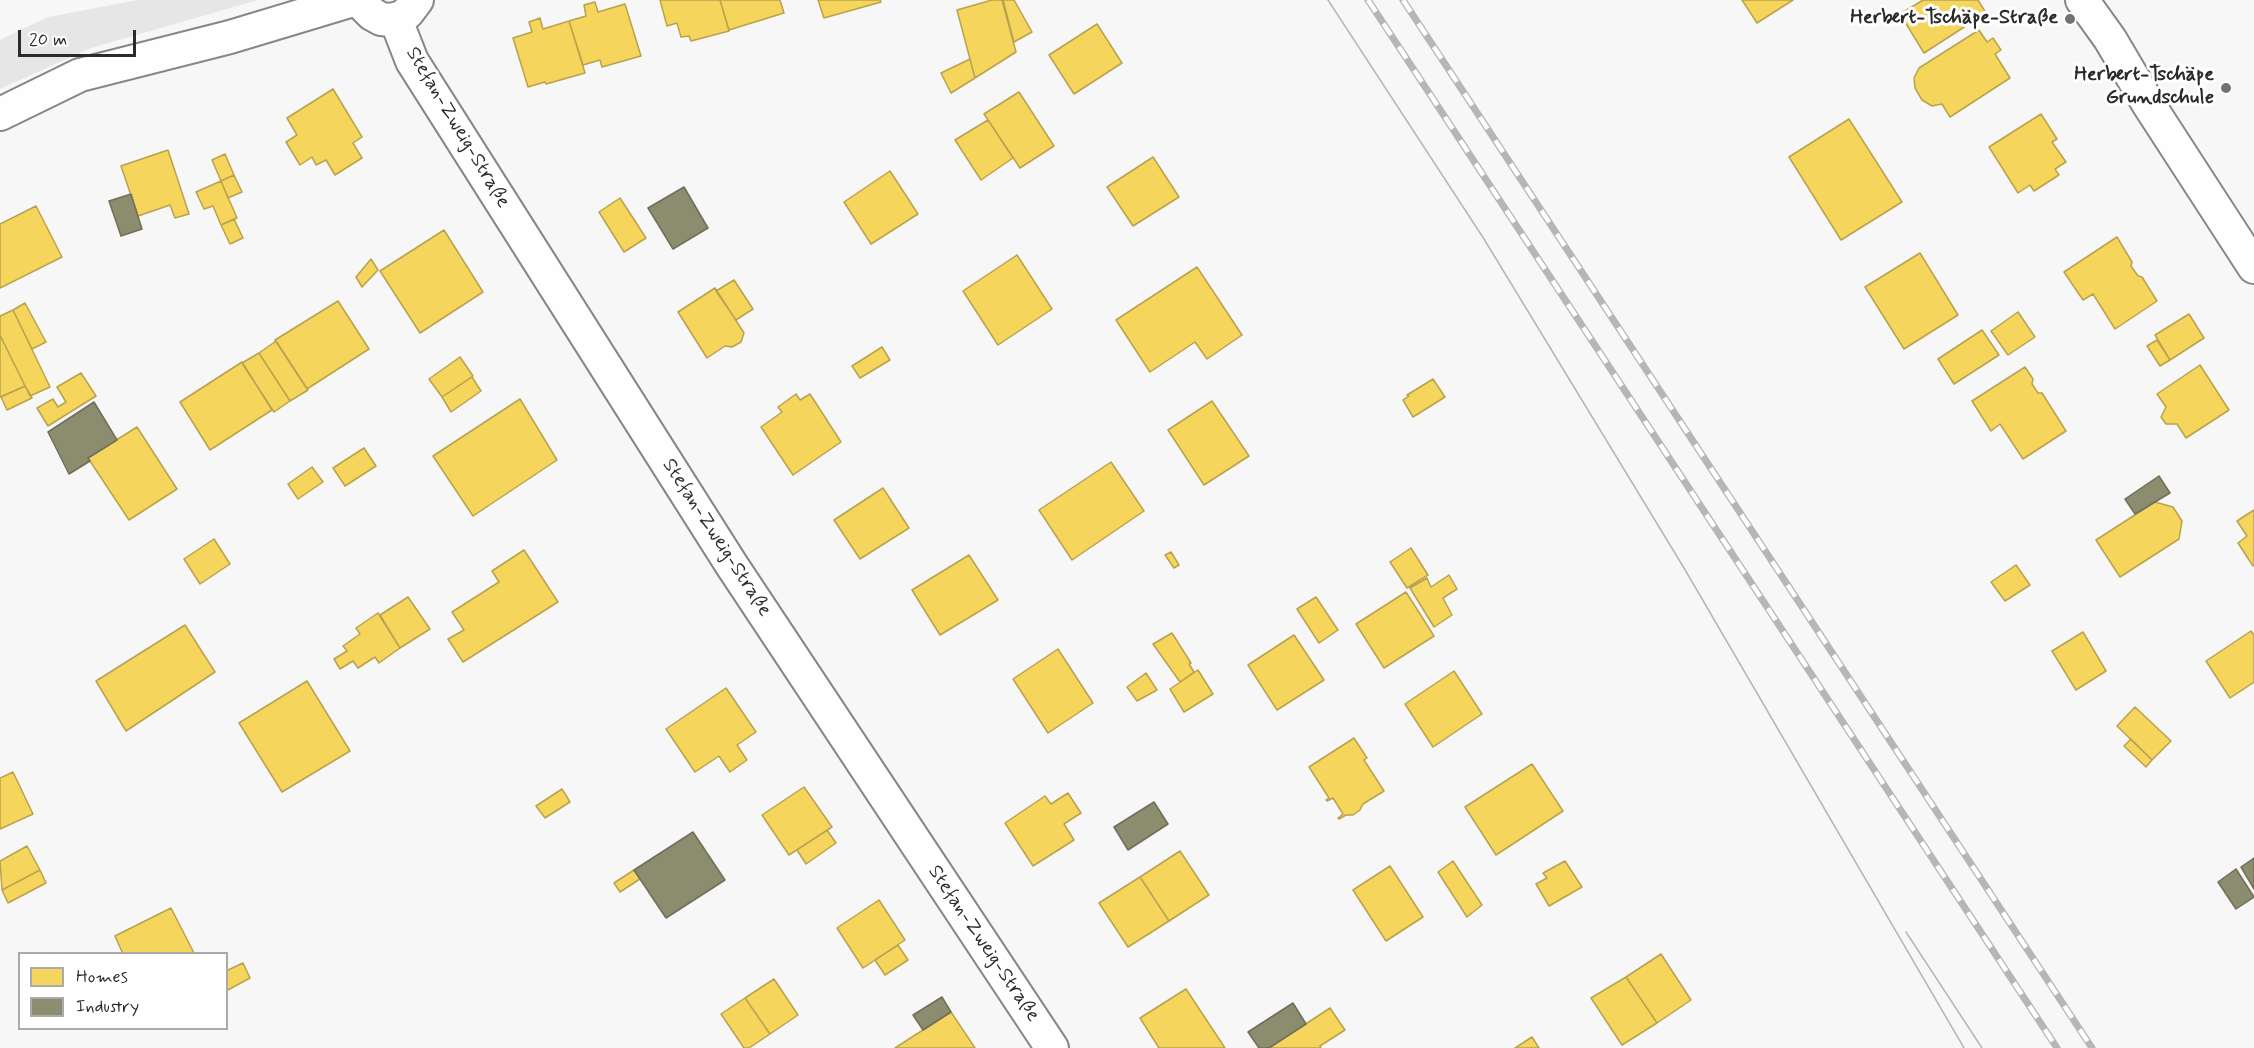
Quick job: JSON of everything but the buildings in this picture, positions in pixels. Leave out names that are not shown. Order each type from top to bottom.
[{"type":"street","points":[[0,114],[80,75],[230,37],[353,0]]},
{"type":"street","points":[[362,0],[365,7],[381,19],[406,10]]},
{"type":"street","points":[[2082,0],[2110,39],[2149,105],[2254,267]]},
{"type":"street","name":"Stefan-Zweig-Straße","points":[[406,10],[412,61],[731,564],[1052,1048]]},
{"type":"shaded area","points":[[138,0],[258,0],[91,48],[0,89],[0,40],[48,17]]},
{"type":"tram line","points":[[1328,0],[1484,239],[1684,568],[1964,1048]]},
{"type":"tram line","points":[[1906,932],[1982,1048]]},
{"type":"railway","points":[[1368,0],[2057,1048]]},
{"type":"railway","points":[[1403,0],[2092,1048]]},
{"type":"place","name":"Herbert-Tschäpe-Straße","points":[[2070,19]]},
{"type":"place","name":"Herbert-Tschäpe Grundschule","points":[[2226,88]]}]
